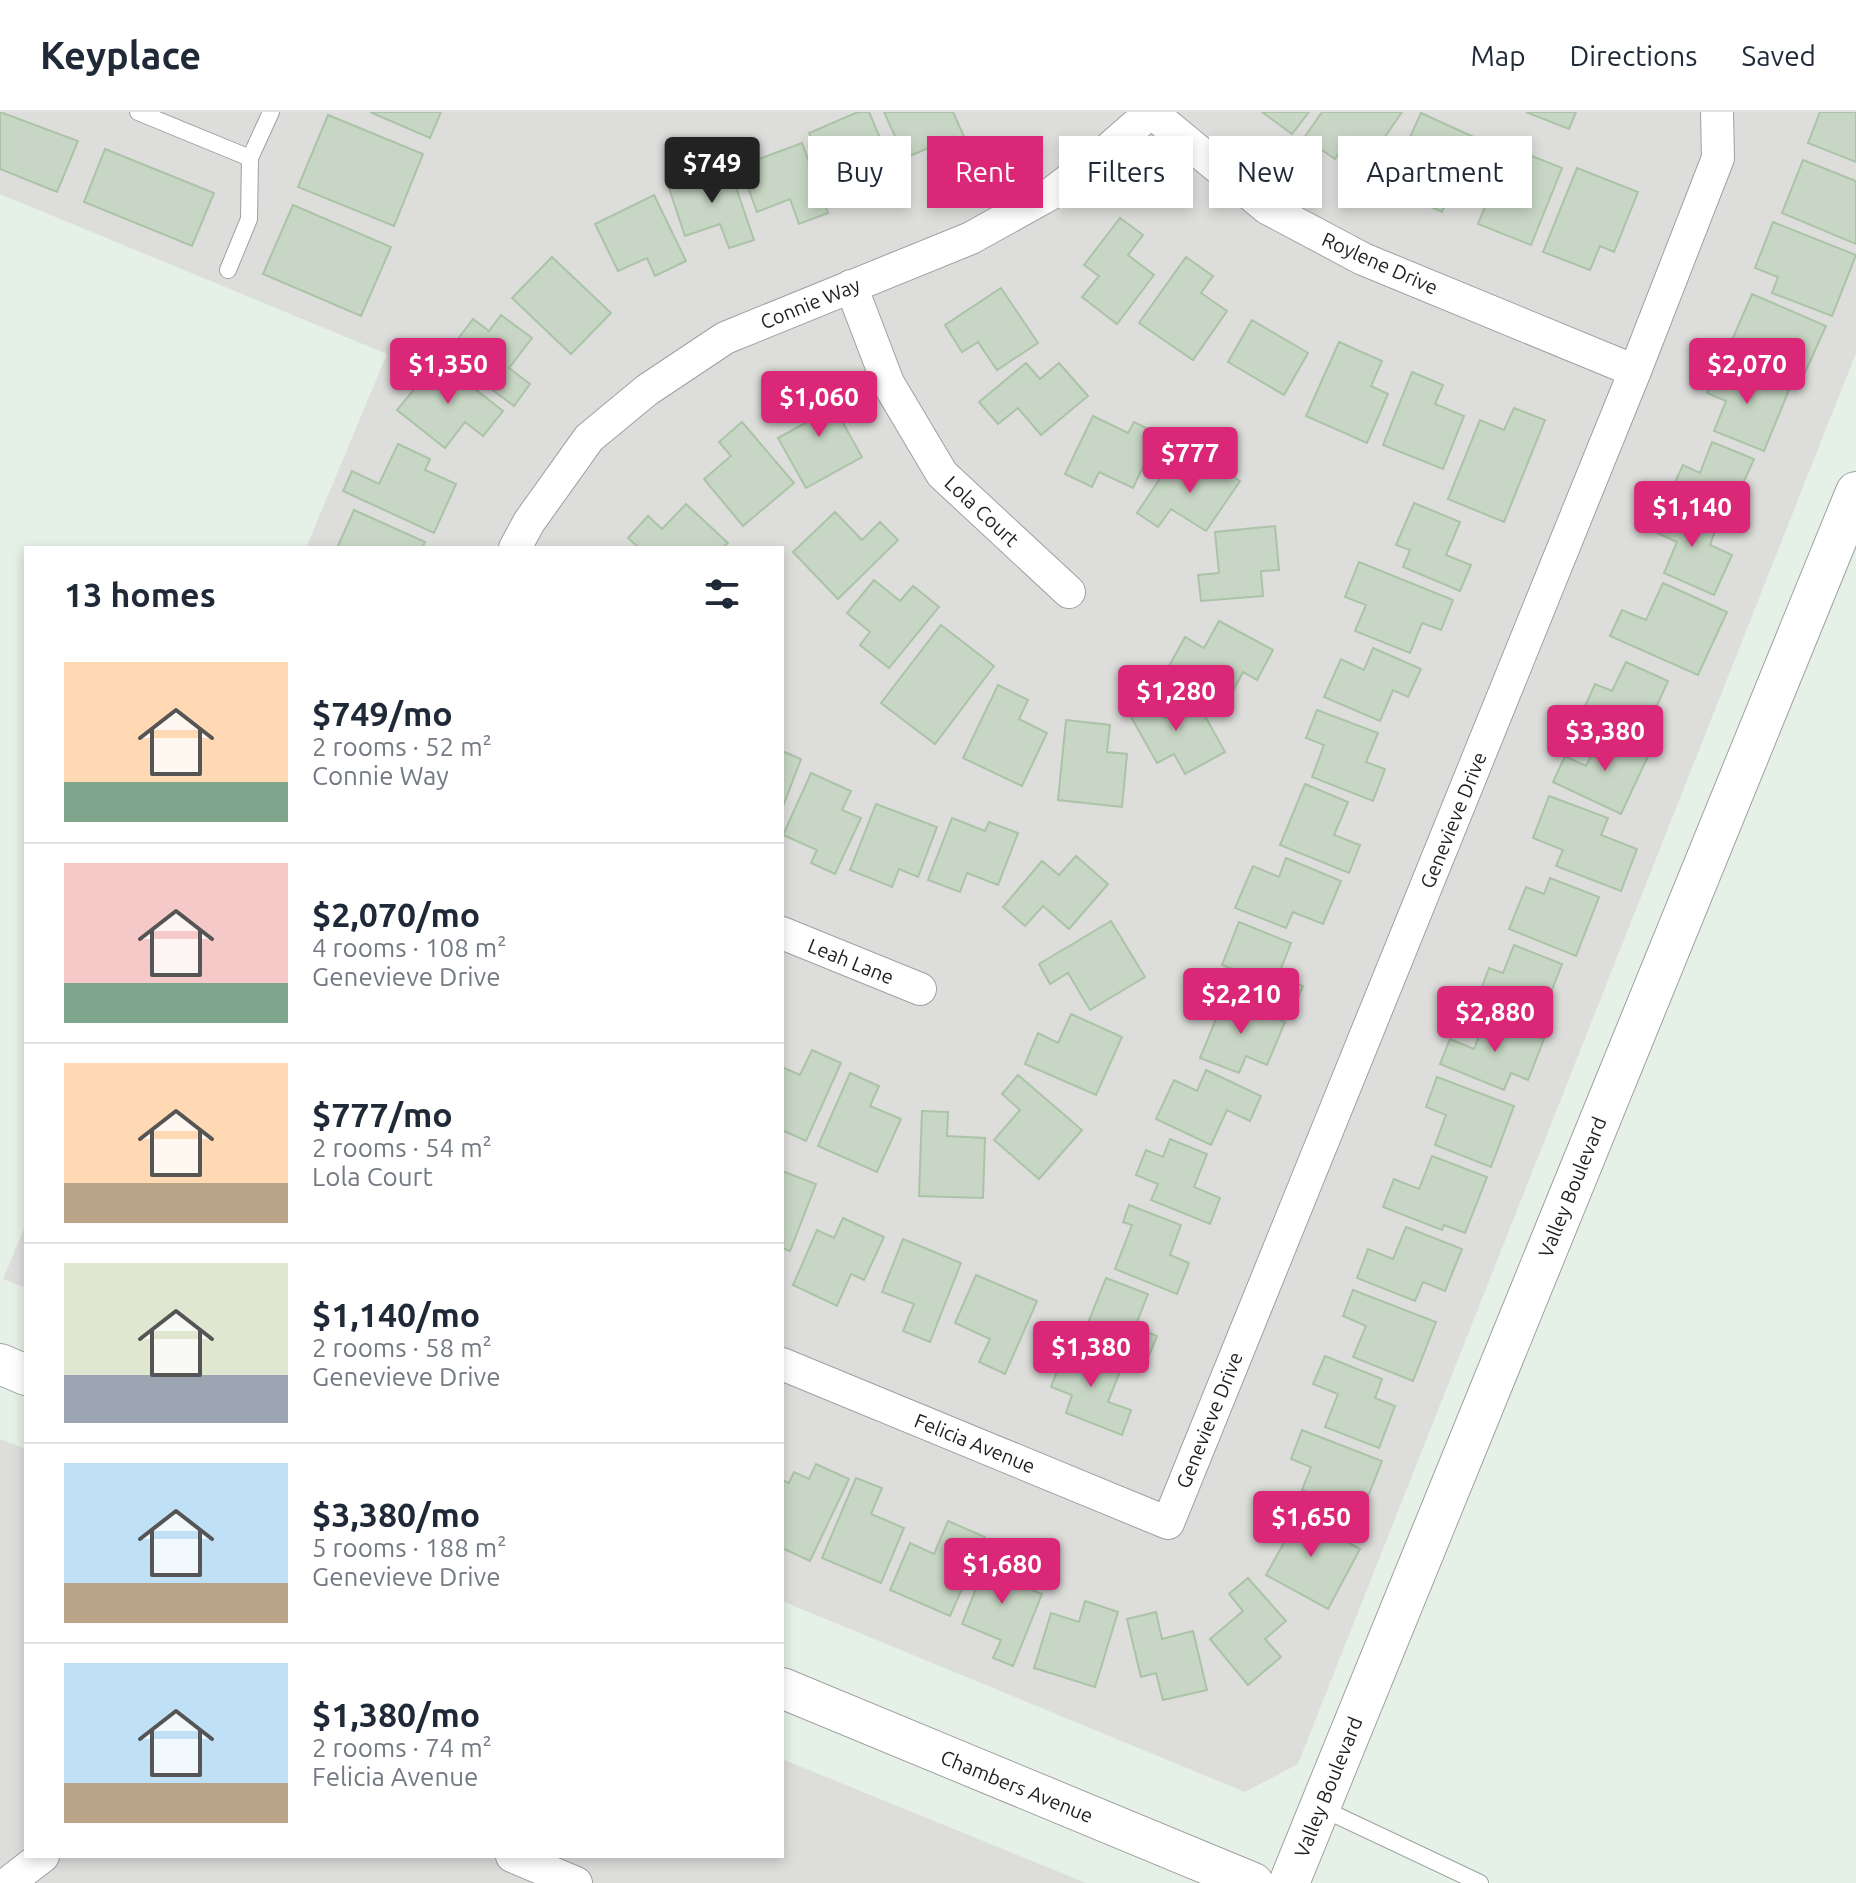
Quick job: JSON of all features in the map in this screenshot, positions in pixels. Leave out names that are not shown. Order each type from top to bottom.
[{"type":"street","name":"Connie Way","points":[[516,546],[529,522],[589,438],[647,390],[725,338],[971,238],[1052,193],[1151,112]]},
{"type":"street","name":"Roylene Drive","points":[[1151,112],[1267,208],[1363,259],[1635,371]]},
{"type":"street","name":"Genevieve Drive","points":[[1168,1523],[1635,371],[1718,158],[1717,112]]},
{"type":"street","name":"Lola Court","points":[[851,286],[888,383],[942,474],[1069,592]]},
{"type":"street","name":"Valley Boulevard","points":[[1289,1883],[1856,492]]},
{"type":"street","name":"Leah Lane","points":[[784,934],[920,989]]},
{"type":"street","points":[[0,1364],[24,1374]]},
{"type":"street","name":"Felicia Avenue","points":[[784,1365],[1168,1523]]},
{"type":"street","name":"Chambers Avenue","points":[[784,1689],[1253,1883]]},
{"type":"street","points":[[8,1883],[40,1858]]},
{"type":"street","points":[[517,1858],[576,1883]]},
{"type":"lane","points":[[138,112],[250,158]]},
{"type":"lane","points":[[228,270],[249,219],[250,158],[271,112]]},
{"type":"lane","points":[[1319,1807],[1480,1883]]},
{"type":"shaded area","points":[[0,112],[1856,112],[1856,353],[1298,1764],[1245,1792],[784,1602],[784,546],[307,546],[387,354],[0,194]]},
{"type":"shaded area","points":[[24,1229],[24,1287],[3,1279]]},
{"type":"shaded area","points":[[0,1439],[24,1448],[24,1858],[784,1858],[784,1760],[1086,1883],[0,1883]]},
{"type":"building","points":[[0,112],[78,141],[57,192],[0,169]]},
{"type":"building","points":[[370,112],[441,112],[430,138]]},
{"type":"building","points":[[858,112],[869,112],[879,136],[810,136],[809,133]]},
{"type":"building","points":[[884,112],[953,112],[964,136],[927,136],[927,149],[911,155],[911,136],[895,136]]},
{"type":"building","points":[[1262,112],[1309,112],[1292,134]]},
{"type":"building","points":[[1322,112],[1402,112],[1385,136],[1338,136],[1338,155],[1335,159],[1322,150],[1322,136],[1305,136]]},
{"type":"building","points":[[1526,112],[1576,112],[1569,129]]},
{"type":"building","points":[[1820,112],[1856,112],[1856,162],[1808,143]]},
{"type":"building","points":[[1421,113],[1472,136],[1410,136]]},
{"type":"building","points":[[328,115],[423,154],[394,226],[298,187]]},
{"type":"building","points":[[802,143],[808,159],[808,208],[826,208],[828,213],[799,224],[790,199],[757,212],[740,166]]},
{"type":"building","points":[[105,149],[214,193],[192,246],[84,202]]},
{"type":"building","points":[[1532,156],[1562,168],[1531,245],[1478,224],[1484,208],[1532,208]]},
{"type":"building","points":[[1803,160],[1856,181],[1856,244],[1782,213]]},
{"type":"building","points":[[728,164],[754,240],[729,248],[720,224],[685,236],[668,185]]},
{"type":"building","points":[[1577,168],[1638,192],[1614,252],[1600,246],[1590,270],[1543,252]]},
{"type":"building","points":[[654,195],[686,261],[655,276],[647,258],[618,271],[595,224]]},
{"type":"building","points":[[293,205],[391,247],[361,316],[263,274]]},
{"type":"building","points":[[1120,218],[1143,235],[1128,255],[1154,275],[1117,324],[1082,297],[1099,276],[1084,265]]},
{"type":"building","points":[[1773,222],[1856,255],[1832,316],[1772,293],[1778,277],[1755,268]]},
{"type":"building","points":[[552,257],[611,313],[571,354],[512,298]]},
{"type":"building","points":[[1186,257],[1213,276],[1201,293],[1227,311],[1193,360],[1139,323]]},
{"type":"building","points":[[1001,288],[1038,343],[997,370],[978,342],[962,352],[945,325]]},
{"type":"building","points":[[1752,294],[1826,326],[1802,379],[1729,347]]},
{"type":"building","points":[[501,315],[532,338],[509,368],[530,384],[514,406],[462,367],[474,351],[458,339],[473,319],[489,331]]},
{"type":"building","points":[[1252,320],[1308,353],[1284,395],[1228,362]]},
{"type":"building","points":[[1339,342],[1382,361],[1371,386],[1388,394],[1367,443],[1306,416]]},
{"type":"building","points":[[438,360],[503,411],[483,436],[465,422],[445,448],[397,410]]},
{"type":"building","points":[[1026,363],[1040,379],[1059,363],[1088,396],[1041,435],[1018,408],[998,424],[979,402]]},
{"type":"building","points":[[1719,363],[1789,390],[1764,451],[1714,431],[1726,401],[1707,393]]},
{"type":"building","points":[[1412,372],[1443,385],[1435,404],[1464,416],[1443,469],[1383,445]]},
{"type":"building","points":[[820,382],[862,457],[806,488],[778,438],[809,421],[795,396]]},
{"type":"building","points":[[1514,408],[1545,420],[1504,522],[1448,499],[1480,420],[1504,430]]},
{"type":"building","points":[[1093,416],[1128,433],[1134,422],[1159,434],[1133,488],[1099,472],[1092,487],[1065,474]]},
{"type":"building","points":[[742,422],[794,483],[743,526],[704,479],[731,456],[719,442]]},
{"type":"building","points":[[1712,442],[1754,459],[1726,521],[1669,495],[1683,465],[1700,473]]},
{"type":"building","points":[[398,444],[430,459],[425,470],[456,484],[434,533],[343,491],[352,471],[379,484]]},
{"type":"building","points":[[1206,458],[1240,481],[1206,531],[1171,509],[1158,527],[1137,513],[1171,462],[1193,477]]},
{"type":"building","points":[[1414,503],[1460,522],[1446,555],[1471,565],[1460,591],[1403,567],[1410,550],[1396,545]]},
{"type":"building","points":[[1663,503],[1717,526],[1710,545],[1732,555],[1714,595],[1664,573],[1677,542],[1651,530]]},
{"type":"building","points":[[686,504],[728,543],[724,546],[637,546],[628,538],[648,516],[662,529]]},
{"type":"building","points":[[354,510],[425,542],[423,546],[338,546]]},
{"type":"building","points":[[835,512],[862,540],[880,522],[898,540],[838,599],[793,552]]},
{"type":"building","points":[[1275,526],[1279,570],[1261,571],[1263,596],[1201,601],[1198,575],[1219,573],[1215,532]]},
{"type":"building","points":[[1359,562],[1453,600],[1441,630],[1422,623],[1410,653],[1355,631],[1366,605],[1345,597]]},
{"type":"building","points":[[874,580],[900,601],[913,586],[939,607],[889,668],[860,645],[870,632],[847,613]]},
{"type":"building","points":[[1663,583],[1727,612],[1698,675],[1610,636],[1622,610],[1646,620]]},
{"type":"building","points":[[1219,621],[1273,650],[1257,680],[1243,672],[1228,700],[1168,668],[1185,637],[1204,648]]},
{"type":"building","points":[[941,625],[994,666],[935,744],[881,703]]},
{"type":"building","points":[[1373,648],[1421,669],[1408,697],[1393,690],[1380,721],[1324,697],[1341,659],[1364,670]]},
{"type":"building","points":[[1626,662],[1668,681],[1642,739],[1582,713],[1595,684],[1612,691]]},
{"type":"building","points":[[998,685],[1028,700],[1019,719],[1047,733],[1022,786],[963,758]]},
{"type":"building","points":[[1152,694],[1165,718],[1196,700],[1225,752],[1185,774],[1174,754],[1157,763],[1126,708]]},
{"type":"building","points":[[1317,710],[1378,733],[1366,762],[1385,769],[1373,801],[1312,777],[1324,745],[1306,738]]},
{"type":"building","points":[[1066,720],[1110,725],[1107,752],[1127,754],[1122,807],[1058,800]]},
{"type":"building","points":[[1602,732],[1649,754],[1621,814],[1553,782],[1565,756],[1586,766]]},
{"type":"building","points":[[784,752],[801,759],[784,804]]},
{"type":"building","points":[[811,773],[851,791],[842,810],[861,818],[835,874],[811,863],[817,850],[784,833]]},
{"type":"building","points":[[1305,784],[1348,802],[1334,835],[1360,845],[1349,873],[1280,845]]},
{"type":"building","points":[[1549,796],[1608,818],[1601,835],[1637,849],[1621,891],[1556,866],[1563,850],[1533,838]]},
{"type":"building","points":[[876,804],[937,827],[918,877],[899,869],[892,887],[850,870]]},
{"type":"building","points":[[952,818],[985,831],[989,822],[1018,833],[998,885],[967,873],[960,892],[928,880]]},
{"type":"building","points":[[1076,856],[1108,884],[1069,929],[1043,906],[1025,926],[1003,907],[1042,861],[1059,875]]},
{"type":"building","points":[[1286,858],[1341,881],[1323,924],[1293,912],[1286,928],[1235,908],[1253,866],[1279,877]]},
{"type":"building","points":[[1550,878],[1599,897],[1576,956],[1509,929],[1526,887],[1544,894]]},
{"type":"building","points":[[1111,921],[1145,977],[1090,1010],[1068,973],[1050,984],[1039,964]]},
{"type":"building","points":[[1239,922],[1291,943],[1278,976],[1303,986],[1292,1013],[1235,990],[1242,973],[1222,965]]},
{"type":"building","points":[[1514,945],[1562,964],[1539,1023],[1477,1000],[1489,968],[1503,973]]},
{"type":"building","points":[[1225,997],[1285,1022],[1267,1065],[1246,1056],[1239,1073],[1200,1058]]},
{"type":"building","points":[[1071,1014],[1122,1037],[1096,1095],[1025,1064],[1038,1033],[1058,1043]]},
{"type":"building","points":[[1487,1016],[1544,1039],[1528,1080],[1511,1073],[1504,1090],[1440,1064],[1450,1039],[1474,1049]]},
{"type":"building","points":[[812,1050],[841,1063],[806,1141],[784,1131],[784,1068],[800,1075]]},
{"type":"building","points":[[1206,1070],[1261,1096],[1250,1121],[1227,1110],[1211,1145],[1156,1119],[1174,1080],[1197,1091]]},
{"type":"building","points":[[850,1073],[879,1086],[870,1106],[901,1119],[877,1172],[818,1146]]},
{"type":"building","points":[[1018,1075],[1082,1130],[1039,1179],[994,1140],[1020,1110],[1002,1094]]},
{"type":"building","points":[[1437,1077],[1514,1106],[1491,1167],[1435,1145],[1446,1115],[1426,1107]]},
{"type":"building","points":[[922,1111],[948,1112],[947,1136],[985,1138],[983,1198],[919,1196]]},
{"type":"building","points":[[1170,1139],[1207,1154],[1194,1187],[1220,1198],[1210,1224],[1151,1200],[1158,1184],[1136,1175],[1146,1150],[1163,1157]]},
{"type":"building","points":[[1432,1156],[1487,1177],[1465,1233],[1444,1225],[1442,1230],[1383,1207],[1394,1179],[1419,1189]]},
{"type":"building","points":[[784,1172],[816,1184],[790,1251],[784,1249]]},
{"type":"building","points":[[1129,1205],[1181,1225],[1170,1255],[1189,1263],[1177,1294],[1115,1269],[1132,1225],[1123,1222]]},
{"type":"building","points":[[843,1218],[884,1237],[864,1280],[851,1274],[837,1306],[793,1285],[817,1230],[834,1238]]},
{"type":"building","points":[[1406,1227],[1462,1249],[1445,1291],[1423,1282],[1415,1301],[1357,1278],[1368,1249],[1393,1259]]},
{"type":"building","points":[[903,1239],[961,1263],[930,1342],[903,1331],[914,1304],[882,1292]]},
{"type":"building","points":[[976,1275],[1037,1301],[1005,1374],[979,1362],[990,1339],[955,1323]]},
{"type":"building","points":[[1106,1278],[1148,1294],[1135,1327],[1157,1336],[1146,1363],[1082,1338]]},
{"type":"building","points":[[1353,1290],[1436,1322],[1413,1381],[1353,1357],[1366,1326],[1343,1316]]},
{"type":"building","points":[[1067,1345],[1122,1366],[1108,1402],[1131,1410],[1122,1435],[1066,1413],[1072,1395],[1051,1387]]},
{"type":"building","points":[[1325,1356],[1382,1379],[1375,1398],[1395,1406],[1379,1448],[1325,1427],[1338,1394],[1313,1384]]},
{"type":"building","points":[[1302,1430],[1382,1461],[1361,1514],[1302,1490],[1311,1467],[1291,1459]]},
{"type":"building","points":[[816,1464],[849,1479],[810,1561],[784,1549],[784,1481],[789,1483],[794,1472],[809,1479]]},
{"type":"building","points":[[856,1478],[882,1488],[871,1514],[904,1528],[881,1583],[822,1558]]},
{"type":"building","points":[[1285,1508],[1360,1549],[1328,1609],[1266,1575],[1285,1541],[1270,1534]]},
{"type":"building","points":[[948,1521],[985,1537],[950,1616],[890,1590],[910,1543],[934,1554]]},
{"type":"building","points":[[993,1546],[1020,1556],[1010,1581],[1042,1594],[1013,1666],[993,1658],[1001,1640],[962,1624]]},
{"type":"building","points":[[1248,1578],[1286,1621],[1265,1639],[1281,1657],[1248,1685],[1210,1639],[1243,1611],[1229,1594]]},
{"type":"building","points":[[1085,1601],[1118,1612],[1095,1687],[1034,1668],[1051,1613],[1079,1622]]},
{"type":"building","points":[[1156,1612],[1162,1639],[1193,1631],[1207,1690],[1163,1700],[1156,1673],[1141,1677],[1127,1619]]}]
